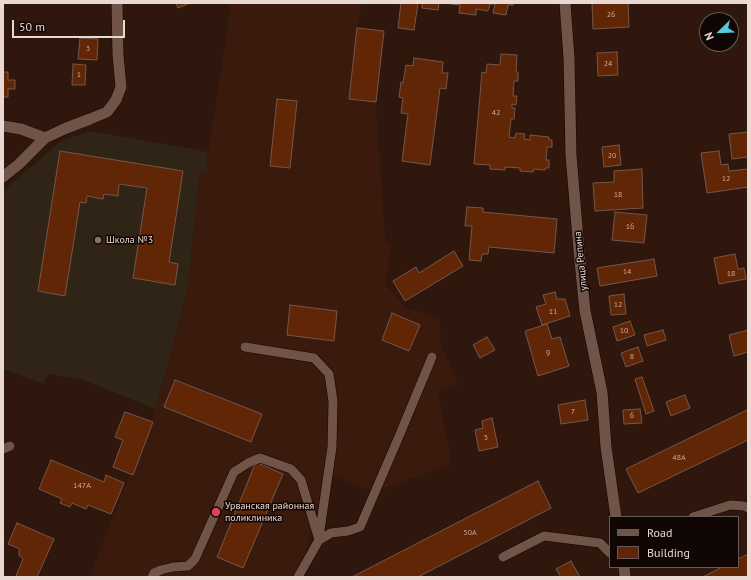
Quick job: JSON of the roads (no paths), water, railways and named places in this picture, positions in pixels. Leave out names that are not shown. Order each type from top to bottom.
[{"type":"street","points":[[3,177],[19,164],[45,138],[107,112],[116,100],[121,87],[118,55],[117,3]]},
{"type":"street","name":"улица Репина","points":[[566,3],[571,155],[579,251],[586,311],[602,392],[606,447],[616,516]]},
{"type":"street","points":[[3,126],[21,129],[45,138]]},
{"type":"lane","points":[[245,347],[314,358],[329,374],[334,400],[332,447],[319,540],[298,577]]},
{"type":"lane","points":[[319,540],[330,533],[348,531],[360,527],[432,358]]},
{"type":"lane","points":[[152,577],[154,573],[161,570],[173,567],[188,566],[195,559],[234,472],[260,458],[291,469],[301,480],[319,540]]},
{"type":"lane","points":[[696,516],[730,505],[744,506],[748,508]]},
{"type":"lane","points":[[502,556],[544,536],[600,543],[609,552]]},
{"type":"lane","points":[[620,568],[625,577]]},
{"type":"place","name":"Школа №3","points":[[98,240]]},
{"type":"place","name":"Урванская районная поликлиника","points":[[216,512]]}]
